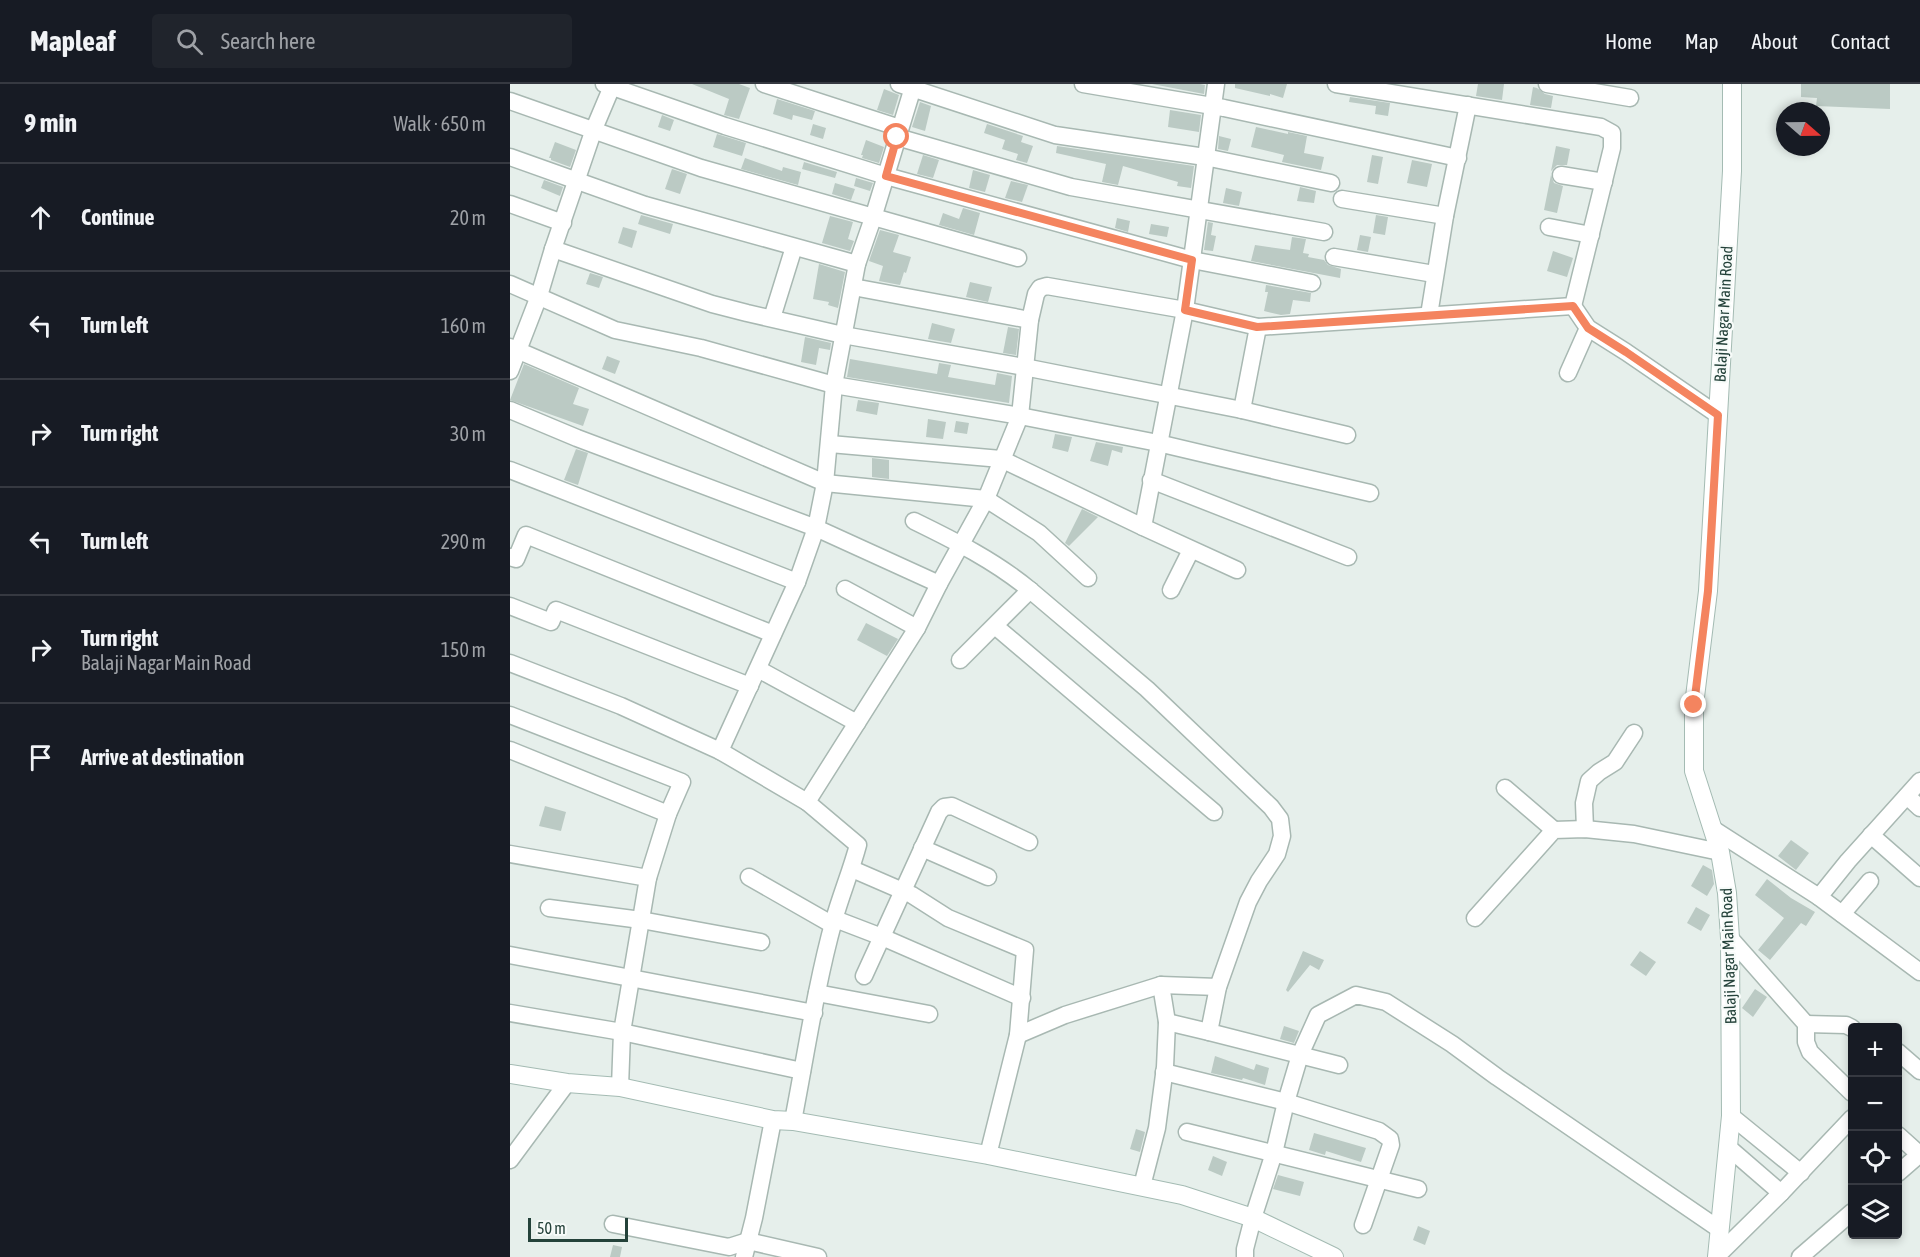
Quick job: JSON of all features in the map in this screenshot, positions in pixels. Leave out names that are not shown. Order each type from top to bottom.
[{"type":"street","points":[[764,84],[899,133],[1071,187],[1324,232]]},
{"type":"street","points":[[1083,84],[1224,108],[1458,158]]},
{"type":"street","points":[[1143,527],[1185,310],[1216,84]]},
{"type":"street","points":[[1336,84],[1601,127],[1612,133],[1612,148],[1573,306],[1588,328],[1718,415]]},
{"type":"street","points":[[1547,84],[1630,98]]},
{"type":"street","name":"Balaji Nagar Main Road","points":[[1717,1256],[1731,1116],[1730,938],[1727,893],[1720,852],[1694,771],[1694,705],[1708,591],[1732,171],[1732,84]]},
{"type":"street","points":[[510,371],[514,349],[539,296],[609,85],[725,126],[886,176],[1192,260],[1312,283]]},
{"type":"street","points":[[720,751],[797,582],[816,528],[830,444],[834,385],[857,264],[899,133],[908,86],[1055,135],[1205,157],[1331,183]]},
{"type":"street","points":[[510,101],[701,168],[1018,258]]},
{"type":"street","points":[[1429,315],[1434,274],[1468,105]]},
{"type":"street","points":[[510,157],[645,205],[857,264]]},
{"type":"street","points":[[1561,174],[1604,182]]},
{"type":"street","points":[[1342,199],[1445,216]]},
{"type":"street","points":[[510,204],[563,223]]},
{"type":"street","points":[[1549,227],[1591,235]]},
{"type":"street","points":[[772,318],[794,247]]},
{"type":"street","points":[[553,249],[712,304],[843,335],[1024,367],[1242,410],[1347,435]]},
{"type":"street","points":[[1334,257],[1434,274]]},
{"type":"street","points":[[510,284],[615,330],[701,348],[834,385],[1020,416],[1158,443],[1370,493]]},
{"type":"street","points":[[807,802],[917,628],[986,499],[1020,416],[1030,320],[1036,294],[1040,288],[1047,286],[1185,310],[1257,327],[1573,306]]},
{"type":"street","points":[[853,287],[1030,320]]},
{"type":"street","points":[[1242,410],[1257,327]]},
{"type":"street","points":[[1568,373],[1588,328]]},
{"type":"street","points":[[514,349],[825,483],[986,499],[1039,533],[1088,579]]},
{"type":"street","points":[[510,410],[816,528],[939,584]]},
{"type":"street","points":[[830,444],[1001,459],[1237,570]]},
{"type":"street","points":[[510,470],[797,582]]},
{"type":"street","points":[[1151,480],[1348,557]]},
{"type":"street","points":[[914,521],[961,544],[1012,575],[1147,689],[1271,807],[1280,819],[1282,836],[1277,854],[1259,880],[1248,902],[1218,987],[1209,1032]]},
{"type":"street","points":[[510,557],[516,560],[526,536],[773,634]]},
{"type":"street","points":[[1171,590],[1191,550]]},
{"type":"street","points":[[845,589],[917,628]]},
{"type":"street","points":[[960,660],[1030,590]]},
{"type":"street","points":[[510,606],[551,622],[556,610],[750,686]]},
{"type":"street","points":[[995,626],[1214,812]]},
{"type":"street","points":[[510,663],[621,706],[720,751],[807,802],[858,846],[834,922],[817,993],[793,1121]]},
{"type":"street","points":[[758,669],[856,723]]},
{"type":"street","points":[[510,715],[682,782],[668,814],[648,878],[622,1032],[620,1086]]},
{"type":"street","points":[[1585,828],[1584,803],[1589,781],[1615,762],[1635,733]]},
{"type":"street","points":[[510,750],[668,814]]},
{"type":"street","points":[[1819,897],[1920,781]]},
{"type":"street","points":[[1505,788],[1554,830],[1585,828],[1634,834],[1720,852]]},
{"type":"street","points":[[1907,796],[1920,808]]},
{"type":"street","points":[[864,976],[939,812],[945,807],[952,806],[1029,842]]},
{"type":"street","points":[[1475,918],[1554,830]]},
{"type":"street","points":[[1713,830],[1819,897],[1920,972]]},
{"type":"street","points":[[1871,835],[1920,878]]},
{"type":"street","points":[[922,848],[988,877]]},
{"type":"street","points":[[510,854],[648,878]]},
{"type":"street","points":[[852,869],[903,891],[948,918],[1025,950],[1018,1035],[988,1155]]},
{"type":"street","points":[[749,877],[834,922],[882,937],[1022,998]]},
{"type":"street","points":[[1842,914],[1870,881]]},
{"type":"street","points":[[549,908],[640,920],[761,942]]},
{"type":"street","points":[[1730,938],[1806,1024],[1806,1042],[1810,1052],[1848,1089]]},
{"type":"street","points":[[510,955],[814,1013]]},
{"type":"street","points":[[1018,1035],[1065,1015],[1161,985],[1218,987]]},
{"type":"street","points":[[1142,1186],[1157,1128],[1164,1071],[1167,1022],[1161,985]]},
{"type":"street","points":[[817,993],[929,1014]]},
{"type":"street","points":[[1245,1257],[1253,1218],[1274,1154],[1300,1055],[1318,1015],[1356,995],[1386,1002],[1452,1044],[1719,1229]]},
{"type":"street","points":[[510,1013],[622,1032],[802,1071]]},
{"type":"street","points":[[1167,1022],[1339,1065]]},
{"type":"street","points":[[1806,1024],[1848,1026]]},
{"type":"street","points":[[1902,1055],[1920,1071]]},
{"type":"street","points":[[1164,1071],[1286,1102],[1385,1134],[1390,1139],[1391,1145],[1363,1225]]},
{"type":"street","points":[[510,1074],[567,1083],[620,1086],[773,1120],[793,1121],[988,1155],[1142,1186],[1182,1195],[1253,1218],[1334,1257]]},
{"type":"street","points":[[510,1161],[567,1083]]},
{"type":"street","points":[[1731,1116],[1801,1173]]},
{"type":"street","points":[[746,1249],[773,1120]]},
{"type":"street","points":[[1717,1256],[1801,1173],[1848,1122]]},
{"type":"street","points":[[1187,1132],[1418,1189]]},
{"type":"street","points":[[1902,1138],[1919,1154],[1902,1169]]},
{"type":"street","points":[[1729,1148],[1781,1193]]},
{"type":"street","points":[[1800,1257],[1848,1215]]},
{"type":"street","points":[[612,1224],[729,1247],[818,1257]]},
{"type":"building","points":[[692,84],[739,84],[750,88],[739,119],[724,115],[729,99]]},
{"type":"building","points":[[1152,84],[1200,84],[1205,85],[1204,94]]},
{"type":"building","points":[[1235,84],[1287,84],[1283,98],[1235,88]]},
{"type":"building","points":[[1478,84],[1504,84],[1502,100],[1476,96]]},
{"type":"building","points":[[1801,84],[1890,84],[1890,109],[1830,107],[1830,102],[1816,102],[1817,98],[1801,97]]},
{"type":"building","points":[[1533,87],[1553,96],[1551,108],[1530,105]]},
{"type":"building","points":[[884,89],[899,95],[893,115],[877,110]]},
{"type":"building","points":[[1350,97],[1390,103],[1388,116],[1375,114],[1376,106],[1349,102]]},
{"type":"building","points":[[777,99],[815,111],[812,120],[793,115],[792,120],[773,114]]},
{"type":"building","points":[[920,102],[931,106],[925,131],[912,127]]},
{"type":"building","points":[[1170,110],[1201,115],[1199,132],[1168,127]]},
{"type":"building","points":[[662,115],[674,120],[670,131],[658,127]]},
{"type":"building","points":[[813,124],[826,128],[823,139],[810,135]]},
{"type":"building","points":[[987,124],[1023,136],[1021,142],[1033,146],[1027,163],[1016,160],[1018,154],[1002,149],[1005,140],[984,133]]},
{"type":"building","points":[[1256,127],[1307,136],[1304,153],[1324,157],[1321,170],[1282,162],[1284,155],[1251,147]]},
{"type":"building","points":[[717,134],[746,143],[742,156],[713,147]]},
{"type":"building","points":[[1219,136],[1231,139],[1228,151],[1218,149]]},
{"type":"building","points":[[866,140],[884,147],[879,163],[862,158]]},
{"type":"building","points":[[555,142],[576,150],[570,167],[549,158]]},
{"type":"building","points":[[1057,146],[1194,166],[1191,188],[1177,186],[1178,182],[1123,166],[1118,185],[1102,182],[1106,164],[1056,153]]},
{"type":"building","points":[[1556,146],[1570,149],[1567,165],[1557,165],[1551,171]]},
{"type":"building","points":[[923,155],[939,160],[933,178],[917,174]]},
{"type":"building","points":[[1372,155],[1383,157],[1378,184],[1367,182]]},
{"type":"building","points":[[745,158],[782,171],[783,167],[801,172],[798,185],[741,169]]},
{"type":"building","points":[[1412,160],[1432,164],[1427,187],[1407,183]]},
{"type":"building","points":[[804,162],[837,172],[835,178],[802,169]]},
{"type":"building","points":[[672,169],[687,174],[680,194],[665,189]]},
{"type":"building","points":[[973,170],[990,175],[985,192],[969,188]]},
{"type":"building","points":[[1551,175],[1554,183],[1563,186],[1557,213],[1544,210]]},
{"type":"building","points":[[856,178],[873,183],[870,191],[854,186]]},
{"type":"building","points":[[544,180],[563,187],[560,196],[541,188]]},
{"type":"building","points":[[1011,181],[1028,185],[1022,202],[1005,198]]},
{"type":"building","points":[[835,183],[855,189],[851,200],[832,194]]},
{"type":"building","points":[[1300,187],[1316,191],[1314,203],[1297,201]]},
{"type":"building","points":[[1226,188],[1242,192],[1239,206],[1223,203]]},
{"type":"building","points":[[963,208],[980,213],[974,235],[939,225],[943,213],[959,219]]},
{"type":"building","points":[[641,215],[673,224],[670,234],[638,224]]},
{"type":"building","points":[[1376,215],[1388,217],[1385,235],[1373,233]]},
{"type":"building","points":[[830,216],[853,222],[848,239],[854,241],[850,251],[822,243]]},
{"type":"building","points":[[1117,218],[1130,221],[1128,232],[1115,228]]},
{"type":"building","points":[[1208,222],[1213,223],[1211,235],[1216,236],[1213,251],[1204,250]]},
{"type":"building","points":[[1151,224],[1169,227],[1167,237],[1149,234]]},
{"type":"building","points":[[623,227],[637,231],[632,248],[618,243]]},
{"type":"building","points":[[880,230],[899,235],[893,252],[911,257],[900,285],[879,281],[883,266],[869,261]]},
{"type":"building","points":[[1360,235],[1371,237],[1368,252],[1357,250]]},
{"type":"building","points":[[1292,237],[1306,239],[1303,253],[1341,269],[1340,278],[1251,261],[1255,245],[1290,250]]},
{"type":"building","points":[[1553,251],[1573,258],[1567,277],[1547,271]]},
{"type":"building","points":[[819,264],[845,272],[838,308],[828,305],[829,302],[813,299]]},
{"type":"building","points":[[590,273],[603,277],[599,288],[586,284]]},
{"type":"building","points":[[970,282],[992,287],[988,302],[966,297]]},
{"type":"building","points":[[1266,285],[1311,293],[1310,302],[1293,300],[1290,314],[1281,315],[1264,311],[1268,292],[1265,292]]},
{"type":"building","points":[[932,323],[955,329],[951,343],[928,339]]},
{"type":"building","points":[[1008,327],[1019,329],[1016,355],[1003,353]]},
{"type":"building","points":[[805,337],[831,343],[830,350],[819,348],[816,365],[801,362]]},
{"type":"building","points":[[607,356],[620,361],[615,374],[602,369]]},
{"type":"building","points":[[850,359],[937,374],[939,363],[951,365],[948,377],[995,385],[997,373],[1012,376],[1009,403],[847,377]]},
{"type":"building","points":[[524,364],[579,388],[573,404],[589,409],[583,426],[510,400]]},
{"type":"building","points":[[858,400],[879,403],[877,415],[856,411]]},
{"type":"building","points":[[928,419],[946,422],[943,439],[926,437]]},
{"type":"building","points":[[956,421],[969,423],[967,434],[954,432]]},
{"type":"building","points":[[1055,434],[1072,437],[1068,452],[1052,448]]},
{"type":"building","points":[[1096,442],[1123,447],[1122,453],[1112,450],[1108,466],[1090,461]]},
{"type":"building","points":[[576,449],[588,453],[578,485],[564,480]]},
{"type":"building","points":[[872,458],[889,460],[889,479],[872,477]]},
{"type":"building","points":[[1082,509],[1098,517],[1069,546],[1065,543]]},
{"type":"building","points":[[866,623],[898,639],[887,656],[857,640]]},
{"type":"building","points":[[545,806],[566,812],[561,831],[539,826]]},
{"type":"building","points":[[1791,840],[1809,853],[1796,870],[1778,856]]},
{"type":"building","points":[[1703,865],[1712,870],[1714,884],[1707,896],[1691,886]]},
{"type":"building","points":[[1767,879],[1791,898],[1815,912],[1806,926],[1801,923],[1770,960],[1758,950],[1784,918],[1755,895]]},
{"type":"building","points":[[1696,907],[1710,915],[1701,931],[1687,923]]},
{"type":"building","points":[[1303,951],[1324,960],[1319,970],[1310,965],[1288,992],[1286,990]]},
{"type":"building","points":[[1640,951],[1656,962],[1646,976],[1630,965]]},
{"type":"building","points":[[1755,989],[1767,997],[1753,1017],[1742,1008]]},
{"type":"building","points":[[1284,1026],[1299,1031],[1294,1043],[1280,1039]]},
{"type":"building","points":[[1215,1056],[1254,1070],[1256,1064],[1269,1068],[1265,1085],[1243,1078],[1242,1080],[1211,1073]]},
{"type":"building","points":[[1136,1129],[1145,1132],[1140,1152],[1130,1149]]},
{"type":"building","points":[[1314,1133],[1366,1148],[1361,1162],[1326,1151],[1325,1155],[1309,1150]]},
{"type":"building","points":[[1213,1156],[1227,1162],[1222,1176],[1208,1170]]},
{"type":"building","points":[[1278,1175],[1304,1182],[1300,1196],[1273,1189]]},
{"type":"building","points":[[1418,1226],[1430,1231],[1425,1245],[1413,1240]]},
{"type":"building","points":[[613,1245],[622,1247],[620,1257],[610,1257]]},
{"type":"route","points":[[897,137],[886,176],[1192,260],[1185,310],[1257,327],[1573,306],[1588,328],[1718,415],[1708,591],[1694,705]]}]
